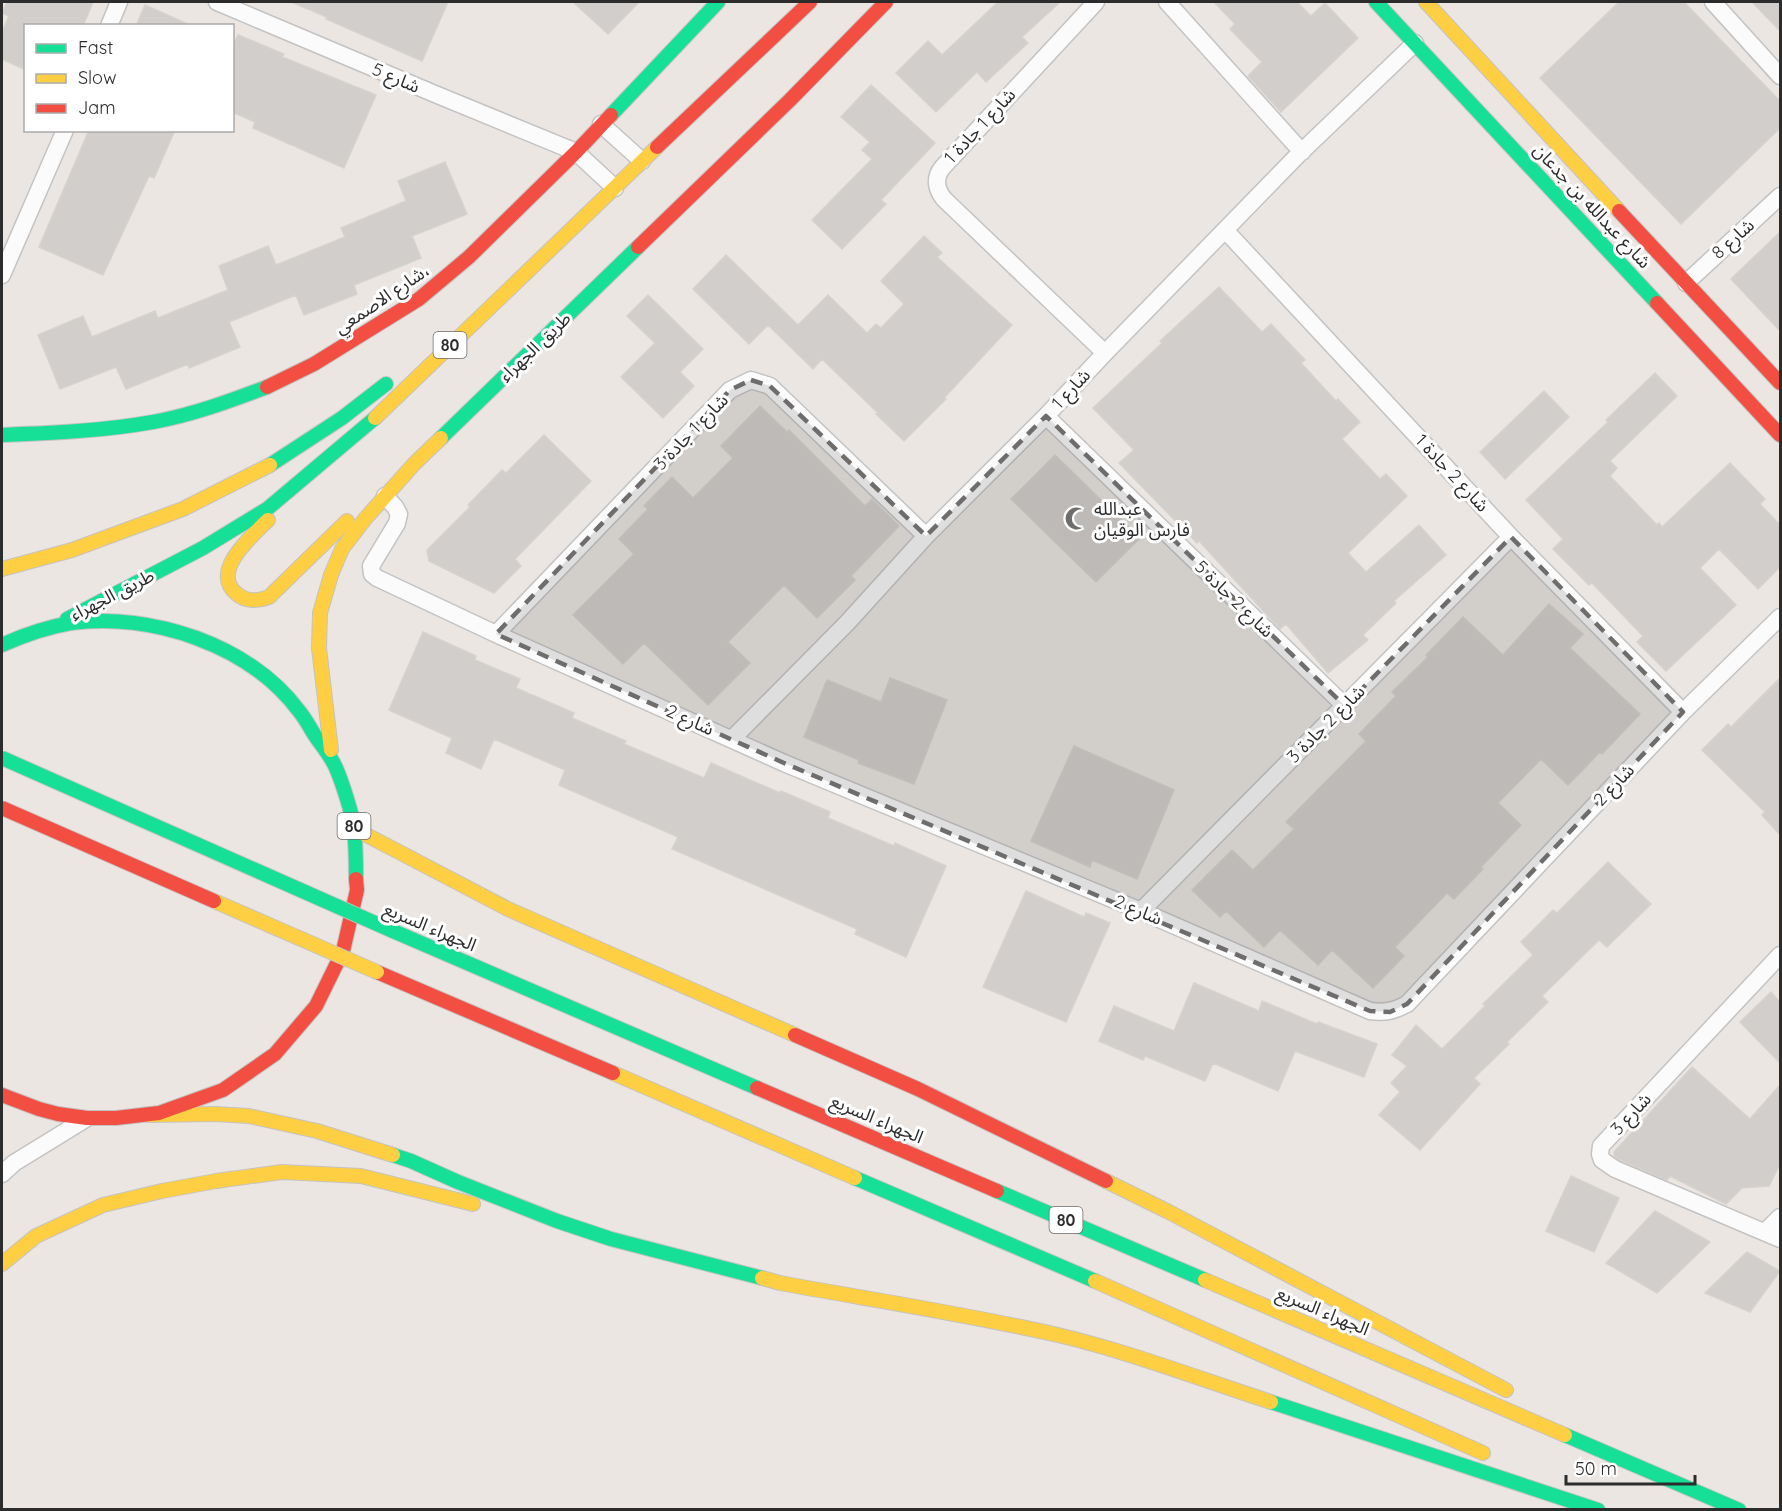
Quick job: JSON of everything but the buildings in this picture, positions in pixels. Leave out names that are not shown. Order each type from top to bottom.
[{"type":"main road","name":"شارع الاصمعي،","points":[[2,435],[83,431],[153,422],[210,408],[267,387],[304,369],[368,332],[419,299],[469,257],[576,152],[718,2]]},
{"type":"main road","name":"طريق الجهراء","points":[[39,631],[203,549],[267,509],[368,425],[810,2]]},
{"type":"main road","name":"طريق الجهراء","points":[[332,757],[319,648],[320,613],[331,575],[342,549],[414,464],[789,100],[886,2]]},
{"type":"main road","name":"شارع عبدالله بن جدعان","points":[[1376,2],[1556,180],[1780,435]]},
{"type":"main road","name":"شارع عبدالله بن جدعان","points":[[1426,2],[1780,383]]},
{"type":"main road","points":[[1562,150],[1562,162],[1556,180],[1590,181]]},
{"type":"main road","points":[[2,569],[72,550],[183,509],[278,461],[342,418],[503,294]]},
{"type":"main road","points":[[368,425],[262,526],[234,559],[227,573],[228,582],[234,592],[252,600],[263,600],[269,597],[349,519],[414,464]]},
{"type":"main road","name":"80","points":[[2,645],[39,631],[88,621],[130,621],[173,629],[214,644],[251,665],[284,692],[312,725],[332,757],[346,792],[355,828],[358,873],[354,916],[342,959],[322,998],[296,1034],[264,1064],[227,1089],[186,1106],[132,1118],[87,1118],[43,1110],[2,1095]]},
{"type":"main road","points":[[2,629],[39,631]]},
{"type":"main road","name":"الجهراء السريع","points":[[2,759],[393,930],[1739,1509]]},
{"type":"main road","name":"80","points":[[2,808],[1012,1245],[1490,1456]]},
{"type":"main road","points":[[355,828],[508,909],[939,1100],[1179,1218],[1520,1397]]},
{"type":"main road","points":[[150,1115],[249,1116],[317,1131],[411,1161],[557,1221],[611,1239],[780,1283],[981,1319],[1060,1336],[1160,1365],[1598,1509]]},
{"type":"main road","points":[[2,1264],[36,1236],[103,1206],[194,1185],[282,1172],[362,1176],[500,1210],[557,1221]]},
{"type":"main road","points":[[1551,1414],[1667,1478]]},
{"type":"main road","points":[[1523,1471],[1610,1509]]},
{"type":"street","points":[[110,24],[119,2]]},
{"type":"street","name":"شارع 5","points":[[217,2],[576,152]]},
{"type":"street","name":"شارع 1 جادة 1","points":[[1096,2],[942,168],[937,177],[937,183],[944,199],[1105,353]]},
{"type":"street","points":[[1167,2],[1302,152]]},
{"type":"street","points":[[1713,2],[1780,76]]},
{"type":"street","name":"شارع 1","points":[[732,739],[847,623],[926,536],[1046,416],[1225,230],[1415,43]]},
{"type":"street","points":[[601,124],[642,161]]},
{"type":"street","points":[[2,275],[64,132]]},
{"type":"street","points":[[576,152],[615,188]]},
{"type":"street","name":"شارع 8","points":[[1686,282],[1780,196]]},
{"type":"street","name":"شارع 2 جادة 1","points":[[1225,230],[1511,537],[1683,712]]},
{"type":"street","name":"شارع 1 جادة 3","points":[[496,634],[730,390],[751,380],[770,386],[926,536]]},
{"type":"street","name":"شارع 2 جادة 5","points":[[1046,416],[1345,706]]},
{"type":"street","name":"شارع 2","points":[[385,496],[399,514],[397,523],[371,566],[372,574],[377,578],[496,634],[795,767],[1141,911],[1370,1011],[1389,1012],[1407,1004],[1683,712],[1780,617]]},
{"type":"street","name":"شارع 2 جادة 3","points":[[1141,911],[1511,537]]},
{"type":"street","name":"شارع 3","points":[[1780,955],[1601,1146],[1600,1154],[1602,1160],[1615,1169],[1780,1239]]},
{"type":"street","points":[[2,1173],[29,1153],[87,1118]]},
{"type":"street","points":[[1765,1232],[1780,1217]]},
{"type":"highlighted area","points":[[751,380],[770,386],[926,536],[1046,416],[1345,706],[1511,537],[1683,712],[1407,1004],[1390,1012],[1370,1011],[784,763],[496,634],[730,390]]},
{"type":"traffic: fast","points":[[611,115],[718,2]]},
{"type":"traffic: fast","points":[[1376,2],[1657,303]]},
{"type":"traffic: fast","points":[[441,438],[638,247]]},
{"type":"traffic: fast","points":[[270,465],[342,418],[386,384]]},
{"type":"traffic: fast","points":[[2,435],[96,430],[153,422],[196,412],[267,387]]},
{"type":"traffic: fast","points":[[67,619],[203,548],[267,509],[375,418]]},
{"type":"traffic: fast","points":[[2,645],[36,632],[71,623],[102,621],[133,623],[197,638],[226,651],[254,668],[278,688],[299,711],[334,764],[353,823],[356,879]]},
{"type":"traffic: fast","points":[[2,758],[393,931]]},
{"type":"traffic: fast","points":[[393,931],[757,1088]]},
{"type":"traffic: fast","points":[[393,1155],[557,1221],[611,1239],[762,1278]]},
{"type":"traffic: fast","points":[[855,1178],[1095,1281]]},
{"type":"traffic: fast","points":[[997,1191],[1205,1280]]},
{"type":"traffic: fast","points":[[1271,1402],[1598,1510]]},
{"type":"traffic: fast","points":[[1565,1435],[1739,1510]]},
{"type":"traffic: slow","points":[[1426,2],[1619,211]]},
{"type":"traffic: slow","points":[[375,418],[657,147]]},
{"type":"traffic: slow","points":[[331,750],[319,648],[320,613],[331,575],[342,549],[365,519],[414,464],[441,438]]},
{"type":"traffic: slow","points":[[2,569],[72,550],[183,509],[270,465]]},
{"type":"traffic: slow","points":[[268,520],[244,545],[230,565],[228,575],[230,585],[237,594],[248,600],[269,597],[347,521]]},
{"type":"traffic: slow","points":[[355,829],[508,909],[795,1035]]},
{"type":"traffic: slow","points":[[214,901],[377,972]]},
{"type":"traffic: slow","points":[[613,1073],[855,1178]]},
{"type":"traffic: slow","points":[[150,1115],[249,1116],[317,1131],[393,1155]]},
{"type":"traffic: slow","points":[[2,1264],[36,1236],[103,1205],[216,1181],[282,1172],[361,1176],[473,1204]]},
{"type":"traffic: slow","points":[[1106,1181],[1506,1390]]},
{"type":"traffic: slow","points":[[762,1278],[1058,1335],[1138,1358],[1271,1402]]},
{"type":"traffic: slow","points":[[1205,1280],[1565,1435]]},
{"type":"traffic: slow","points":[[1095,1281],[1483,1453]]},
{"type":"traffic: jam","points":[[657,147],[810,2]]},
{"type":"traffic: jam","points":[[638,247],[790,100],[886,2]]},
{"type":"traffic: jam","points":[[267,387],[314,364],[419,299],[469,257],[611,115]]},
{"type":"traffic: jam","points":[[1619,211],[1780,383]]},
{"type":"traffic: jam","points":[[1657,303],[1780,435]]},
{"type":"traffic: jam","points":[[2,808],[214,901]]},
{"type":"traffic: jam","points":[[2,1095],[58,1114],[87,1118],[116,1118],[159,1113],[223,1090],[275,1054],[316,1006],[343,951],[357,890],[356,879]]},
{"type":"traffic: jam","points":[[377,972],[613,1073]]},
{"type":"traffic: jam","points":[[795,1035],[918,1089],[1106,1181]]},
{"type":"traffic: jam","points":[[757,1088],[997,1191]]},
{"type":"place","name":"عبدالله فارس الوقيان","points":[[1076,519]]}]
